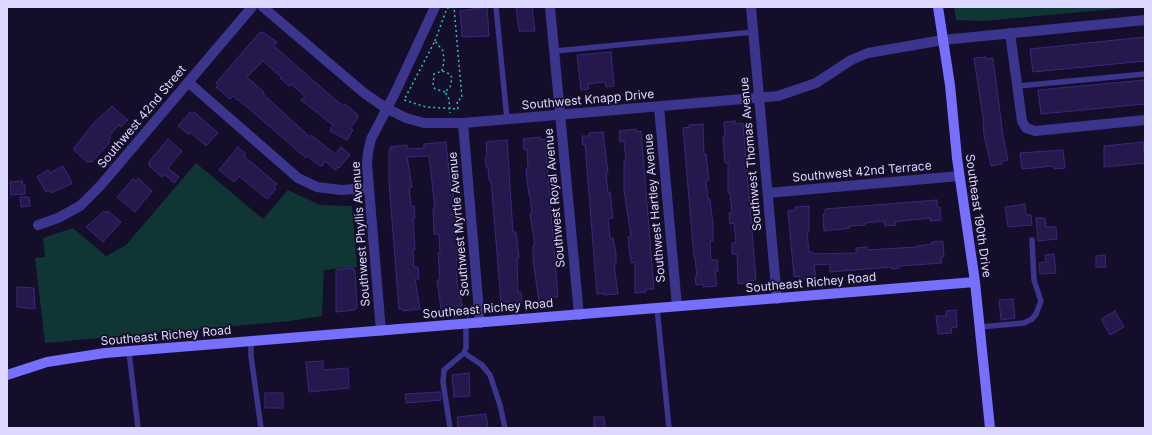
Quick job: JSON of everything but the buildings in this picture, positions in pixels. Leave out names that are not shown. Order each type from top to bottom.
[{"type":"main road","name":"Southeast 190th Drive","points":[[938,7],[959,176],[975,282],[990,428]]},
{"type":"main road","name":"Southeast Richey Road","points":[[7,375],[47,362],[66,358],[975,282]]},
{"type":"street","name":"Southwest 42nd Street","points":[[38,225],[58,218],[80,206],[101,185],[252,7]]},
{"type":"street","name":"Southwest Knapp Drive","points":[[263,7],[364,93],[386,108],[406,118],[424,123],[463,123],[778,96],[803,89],[816,83],[851,60],[868,53],[943,40],[1145,20]]},
{"type":"street","name":"Southwest Phyllis Avenue","points":[[381,331],[367,165],[371,139],[435,7]]},
{"type":"street","name":"Southwest Royal Avenue","points":[[550,7],[579,315]]},
{"type":"street","name":"Southwest Thomas Avenue","points":[[751,7],[777,298]]},
{"type":"street","points":[[1010,33],[1022,121],[1026,128],[1035,131],[1145,120]]},
{"type":"street","points":[[188,82],[298,178],[317,187],[341,190],[369,188]]},
{"type":"street","name":"Southwest Hartley Avenue","points":[[659,107],[677,306]]},
{"type":"street","name":"Southwest Myrtle Avenue","points":[[463,123],[480,323]]},
{"type":"street","name":"Southwest 42nd Terrace","points":[[768,193],[959,176]]},
{"type":"lane","points":[[496,7],[507,119]]},
{"type":"lane","points":[[555,51],[754,32]]},
{"type":"lane","points":[[1018,86],[1145,74]]},
{"type":"lane","points":[[980,326],[1024,323],[1032,319],[1036,314],[1041,301],[1034,280],[1032,240]]},
{"type":"lane","points":[[657,308],[669,428]]},
{"type":"lane","points":[[450,428],[443,382],[444,370],[464,353],[466,346],[466,324]]},
{"type":"lane","points":[[252,342],[251,356],[261,428]]},
{"type":"lane","points":[[129,352],[138,428]]},
{"type":"lane","points":[[464,353],[482,365],[490,375],[500,405],[505,428]]},
{"type":"path","points":[[454,7],[462,98],[457,101],[458,109],[426,106],[404,100],[435,41],[447,8],[454,7]]},
{"type":"path","points":[[435,41],[443,50],[444,62],[442,71]]},
{"type":"path","points":[[445,92],[450,87],[452,80],[450,74],[442,71],[434,74],[433,85],[435,89],[445,92],[449,99],[450,115]]},
{"type":"green space","points":[[954,7],[1135,7],[984,21],[956,20]]},
{"type":"green space","points":[[196,163],[263,219],[288,190],[320,205],[352,206],[357,267],[324,270],[322,316],[290,321],[45,343],[35,258],[45,257],[43,238],[73,228],[106,256],[126,245]]}]
